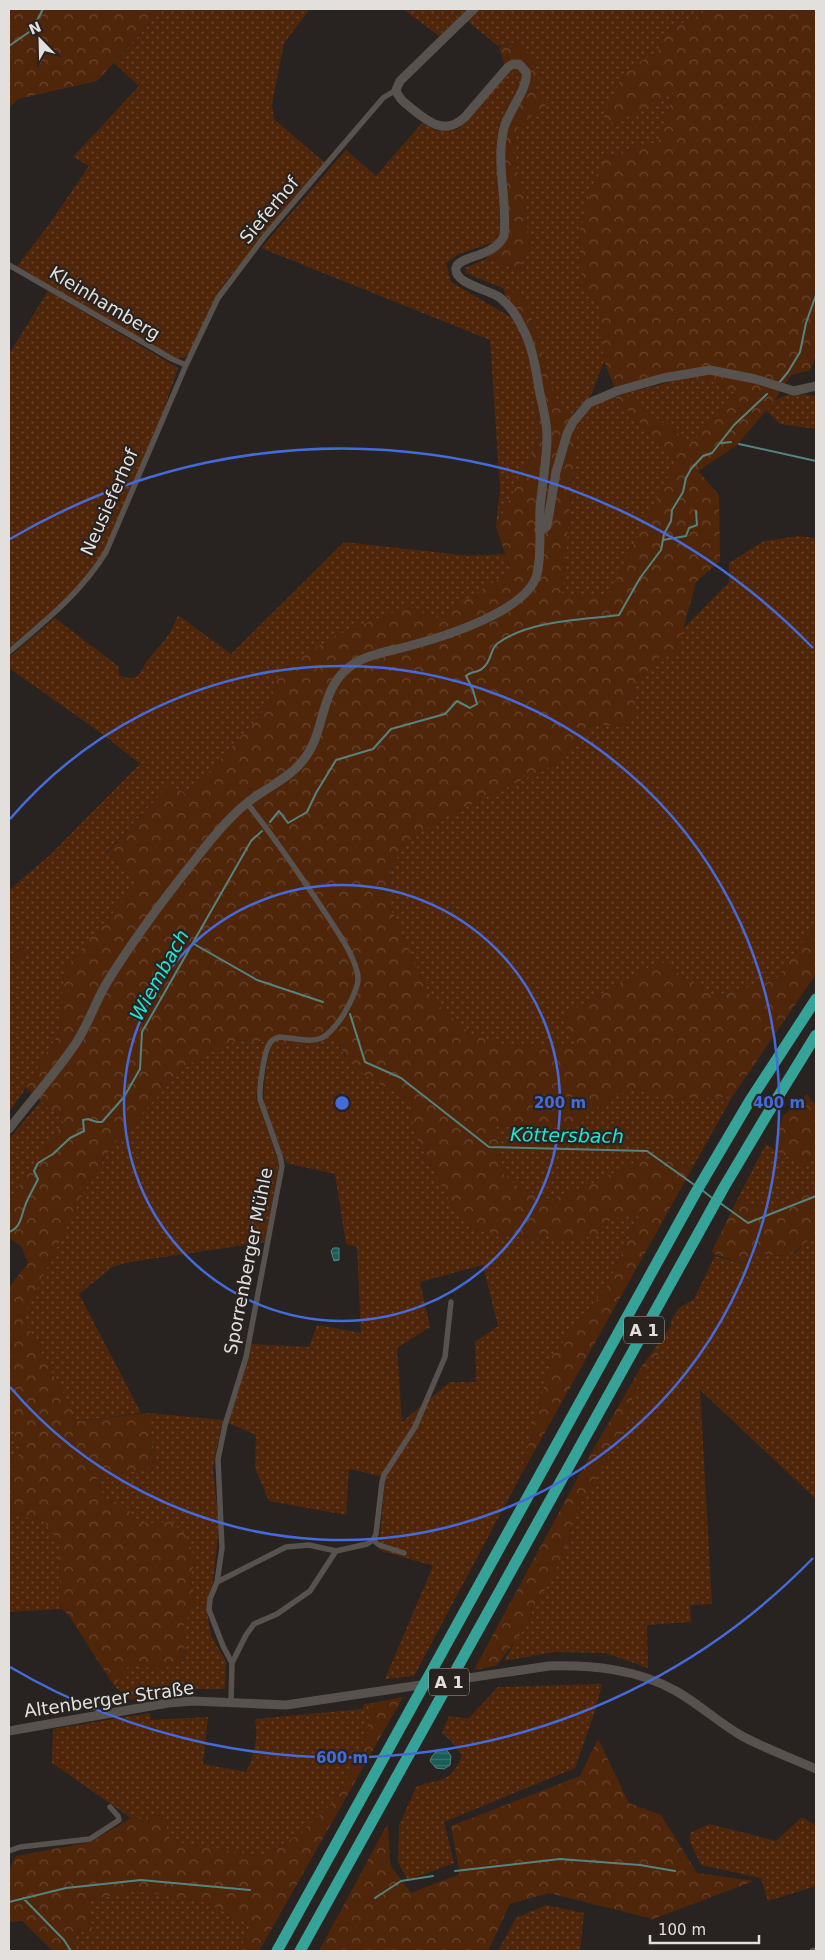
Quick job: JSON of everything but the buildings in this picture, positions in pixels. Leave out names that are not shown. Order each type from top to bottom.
[{"type":"highway","name":"A 1","points":[[277,1951],[672,1236],[748,1102],[816,999]]},
{"type":"highway","name":"A 1","points":[[300,1951],[690,1247],[768,1112],[816,1035]]},
{"type":"main road","points":[[9,1129],[76,1042],[111,976],[155,912],[208,843],[247,803],[293,771],[304,760],[311,748],[328,693],[334,682],[352,665],[362,659],[412,645],[474,624],[514,604],[533,584],[537,574],[547,432],[530,346],[521,324],[506,304],[496,295],[465,282],[458,276],[456,270],[457,265],[462,261],[484,254],[495,248],[504,236],[501,143],[507,118],[526,83],[526,72],[520,65],[510,65],[498,76],[465,116],[458,123],[450,126],[438,126],[427,120],[401,99],[396,90],[400,80],[474,9]]},
{"type":"main road","points":[[540,530],[547,526],[556,472],[567,434],[581,410],[589,404],[617,391],[663,378],[710,370],[794,391],[816,387]]},
{"type":"main road","name":"Altenberger Straße","points":[[9,1731],[168,1703],[193,1701],[286,1705],[549,1666],[606,1668],[635,1674],[676,1691],[755,1743],[816,1768]]},
{"type":"street","name":"Sieferhof","points":[[186,365],[218,298],[228,283],[264,237],[383,98],[396,90]]},
{"type":"street","name":"Kleinhamberg","points":[[9,265],[172,360],[186,365]]},
{"type":"street","name":"Neusieferhof","points":[[9,652],[75,593],[102,558],[115,533],[186,365]]},
{"type":"street","name":"Sporrenberger Mühle","points":[[232,1663],[209,1610],[210,1599],[217,1582],[222,1548],[218,1470],[220,1446],[246,1356],[282,1166],[260,1096],[267,1049],[271,1041],[280,1037],[316,1041],[326,1037],[348,1007],[358,979],[349,952],[339,935],[285,853],[247,803]]},
{"type":"street","points":[[217,1582],[286,1547],[309,1544],[336,1551],[367,1544],[373,1540],[376,1534],[384,1475],[415,1427],[445,1356],[451,1302]]},
{"type":"street","points":[[373,1540],[379,1545],[404,1553]]},
{"type":"street","name":"Sporrenberger Mühle","points":[[231,1703],[232,1663],[246,1635],[254,1624],[277,1614],[310,1591],[336,1551]]},
{"type":"street","points":[[9,1851],[20,1847],[90,1839],[119,1820],[118,1816],[110,1808]]},
{"type":"street","points":[[812,1951],[816,1950]]},
{"type":"green space","points":[[9,9],[163,9],[97,81],[18,99],[9,108]]},
{"type":"green space","points":[[163,9],[310,9],[284,43],[272,104],[274,119],[325,163],[226,281],[214,300],[190,351],[184,358],[173,358],[17,266],[48,226],[89,166],[73,157],[139,86],[114,63]]},
{"type":"green space","points":[[403,9],[467,9],[439,36]]},
{"type":"green space","points":[[478,9],[706,9],[702,14],[667,30],[658,51],[625,71],[614,124],[674,91],[658,142],[605,156],[579,234],[582,284],[600,309],[604,361],[591,395],[571,415],[557,405],[538,337],[524,297],[466,273],[465,268],[486,259],[519,269],[529,246],[525,203],[512,149],[518,127],[546,105],[535,94],[538,76],[518,42],[498,46],[466,20]]},
{"type":"green space","points":[[706,9],[816,9],[816,356],[811,370],[791,375],[775,400],[736,446],[698,471],[719,495],[720,561],[696,582],[677,652],[660,657],[634,686],[636,712],[624,728],[593,723],[551,766],[451,814],[412,837],[391,866],[389,905],[432,1000],[470,1033],[504,1046],[578,1044],[560,1017],[660,961],[713,997],[776,980],[816,923],[816,974],[732,1097],[663,1099],[636,1089],[614,1096],[562,1132],[496,1126],[504,1175],[521,1189],[551,1200],[591,1184],[640,1160],[660,1157],[693,1167],[520,1477],[552,1356],[607,1286],[641,1212],[610,1220],[598,1235],[561,1242],[550,1235],[533,1239],[472,1230],[456,1213],[417,1139],[406,1096],[381,1085],[362,1073],[347,1057],[333,1034],[313,1045],[238,1040],[197,1059],[181,1071],[112,1146],[83,1193],[23,1318],[78,1421],[149,1413],[155,1466],[95,1479],[106,1499],[125,1505],[138,1523],[172,1522],[186,1536],[196,1560],[190,1576],[196,1601],[183,1626],[185,1659],[163,1669],[129,1665],[114,1686],[70,1617],[62,1609],[60,1600],[59,1542],[44,1521],[9,1513],[9,1464],[21,1453],[9,1418],[9,1287],[28,1263],[21,1246],[9,1238],[9,1201],[64,1121],[26,1088],[60,1031],[64,969],[138,884],[106,854],[170,784],[188,796],[268,706],[282,668],[337,635],[411,605],[434,620],[511,571],[496,527],[539,440],[531,368],[503,288],[524,297],[538,337],[557,405],[578,419],[562,595],[608,595],[677,460],[615,397],[623,394],[692,444],[734,392],[715,382],[663,373],[617,393],[604,361],[600,309],[582,284],[579,234],[590,192],[605,156],[658,142],[674,92],[614,124],[603,116],[625,71],[658,51],[667,30],[702,14]]},
{"type":"green space","points":[[518,42],[534,59],[538,76],[535,94],[546,105],[518,127],[512,149],[525,203],[529,247],[519,269],[486,259],[499,230],[495,156],[499,122],[520,80],[516,72],[507,73],[499,47]]},
{"type":"green space","points":[[516,72],[520,80],[499,122],[495,156],[499,230],[494,242],[459,254],[446,263],[451,282],[514,319],[531,368],[539,440],[496,527],[500,489],[490,340],[261,248],[346,150],[376,176],[422,123],[437,131],[458,129],[507,73]]},
{"type":"green space","points":[[48,291],[178,368],[152,444],[115,533],[88,576],[56,609],[9,648],[9,354]]},
{"type":"green space","points":[[690,377],[715,382],[735,392],[692,444],[623,394]]},
{"type":"green space","points":[[792,393],[816,396],[816,429],[780,424],[766,410],[775,400]]},
{"type":"green space","points":[[615,397],[677,460],[608,595],[562,595],[578,419],[595,405]]},
{"type":"green space","points":[[799,536],[816,538],[816,923],[776,980],[713,997],[660,961],[560,1017],[579,1044],[504,1046],[470,1033],[432,1000],[389,905],[391,866],[412,837],[451,814],[551,766],[593,723],[636,712],[634,686],[660,657],[677,652],[682,630],[729,582],[729,563],[764,541]]},
{"type":"green space","points":[[344,542],[470,556],[505,554],[511,571],[434,621],[282,668],[268,706],[188,796],[170,784],[106,853],[138,884],[64,969],[60,1031],[26,1088],[9,1112],[9,963],[25,955],[23,948],[9,955],[9,890],[49,856],[140,764],[105,736],[9,668],[9,657],[55,618],[118,666],[119,675],[126,678],[134,678],[165,640],[178,615],[231,654]]},
{"type":"green space","points":[[23,948],[25,955],[9,963],[9,955]]},
{"type":"green space","points":[[333,1034],[345,1056],[380,1085],[406,1096],[417,1139],[456,1213],[472,1230],[533,1239],[550,1235],[598,1235],[610,1220],[641,1211],[607,1286],[552,1356],[520,1477],[414,1676],[385,1679],[433,1566],[379,1550],[385,1477],[349,1469],[346,1515],[269,1501],[255,1468],[256,1435],[228,1423],[250,1344],[309,1347],[317,1325],[361,1333],[357,1247],[346,1244],[335,1174],[286,1163],[264,1104],[265,1075],[271,1046],[274,1042],[313,1045]],"holes":[[[483,1265],[498,1326],[475,1342],[476,1382],[450,1382],[402,1422],[397,1348],[430,1327],[420,1282]]]},
{"type":"green space","points":[[238,1040],[267,1042],[256,1097],[279,1163],[265,1242],[114,1266],[79,1294],[141,1413],[78,1421],[23,1318],[83,1193],[112,1146],[181,1071],[197,1059]]},
{"type":"green space","points":[[636,1089],[663,1099],[732,1097],[693,1167],[660,1157],[551,1200],[521,1189],[504,1175],[496,1126],[562,1131],[614,1096]]},
{"type":"green space","points":[[807,1094],[812,1102],[816,1103],[816,1155],[803,1164],[779,1153],[774,1144],[783,1116]]},
{"type":"green space","points":[[41,1101],[64,1121],[9,1201],[9,1139]]},
{"type":"green space","points":[[766,1144],[779,1153],[803,1163],[816,1155],[816,1185],[773,1210],[737,1200]]},
{"type":"green space","points":[[816,1185],[816,1233],[788,1256],[757,1254],[748,1263],[744,1264],[711,1253],[737,1200],[773,1210]]},
{"type":"green space","points":[[816,1233],[816,1499],[700,1390],[712,1604],[690,1605],[691,1622],[647,1625],[648,1668],[605,1653],[554,1652],[504,1661],[518,1636],[527,1626],[536,1601],[545,1590],[566,1548],[577,1509],[622,1431],[635,1391],[651,1361],[659,1355],[654,1349],[671,1326],[671,1321],[678,1309],[694,1299],[715,1256],[744,1264],[757,1254],[781,1256],[795,1253]]},
{"type":"green space","points":[[654,1349],[659,1355],[651,1361],[635,1391],[622,1431],[597,1478],[577,1509],[566,1548],[545,1590],[536,1601],[527,1626],[496,1666],[474,1670],[590,1455],[640,1369]]},
{"type":"green space","points":[[149,1413],[223,1420],[213,1470],[219,1525],[214,1574],[207,1612],[211,1636],[226,1661],[225,1689],[182,1689],[132,1700],[114,1686],[129,1665],[163,1669],[185,1659],[183,1626],[196,1601],[190,1576],[196,1560],[138,1523],[125,1505],[106,1499],[95,1478],[111,1477],[155,1466]]},
{"type":"green space","points":[[9,1418],[21,1453],[9,1464]]},
{"type":"green space","points":[[9,1513],[44,1521],[59,1542],[60,1600],[62,1609],[9,1612]]},
{"type":"green space","points":[[602,1684],[595,1711],[575,1768],[444,1822],[454,1863],[408,1880],[398,1862],[399,1826],[416,1787],[448,1776],[453,1772],[462,1756],[452,1742],[442,1733],[449,1716],[468,1719],[498,1687]]},
{"type":"green space","points":[[403,1697],[259,1951],[237,1951],[255,1927],[205,1902],[137,1891],[88,1900],[93,1934],[77,1931],[72,1947],[74,1951],[53,1951],[22,1921],[9,1922],[9,1869],[16,1856],[91,1842],[131,1818],[164,1815],[170,1841],[262,1856],[302,1833],[335,1800],[361,1752],[373,1703]]},
{"type":"green space","points":[[373,1703],[361,1752],[335,1800],[302,1833],[262,1856],[169,1841],[164,1815],[131,1818],[52,1763],[53,1729],[150,1713],[151,1720],[208,1717],[203,1764],[246,1772],[255,1746],[255,1719],[363,1709],[364,1704]]},
{"type":"green space","points":[[598,1739],[629,1803],[661,1815],[697,1873],[754,1881],[653,1919],[549,1893],[510,1904],[488,1951],[319,1951],[388,1823],[390,1865],[411,1893],[460,1874],[451,1826],[580,1776]]},
{"type":"green space","points":[[802,1817],[816,1826],[816,1886],[768,1901],[761,1878],[701,1865],[690,1842],[690,1833],[709,1824],[776,1841]]},
{"type":"green space","points":[[137,1891],[205,1902],[255,1927],[237,1951],[74,1951],[72,1947],[77,1931],[93,1933],[88,1900]]},
{"type":"green space","points":[[546,1905],[584,1913],[580,1951],[498,1951],[516,1918]]},
{"type":"water","points":[[333,1248],[339,1248],[339,1260],[334,1261],[331,1251]]},
{"type":"water","points":[[446,1749],[451,1756],[450,1765],[444,1769],[436,1768],[430,1761],[431,1758],[436,1752]]},
{"type":"waterway","points":[[9,46],[32,30],[43,9]]},
{"type":"waterway","name":"Wiembach","points":[[779,383],[800,352],[806,323],[816,295]]},
{"type":"waterway","name":"Wiembach","points":[[270,822],[279,811],[288,823],[307,812],[336,760],[373,749],[391,729],[445,714],[457,701],[470,708],[477,704],[466,676],[483,668],[495,646],[511,635],[557,622],[619,615],[640,578],[661,550],[664,534],[671,521],[672,510],[683,492],[686,478],[691,469],[703,456],[712,453],[734,425],[767,394]]},
{"type":"waterway","points":[[721,443],[731,442]]},
{"type":"waterway","points":[[739,444],[816,461]]},
{"type":"waterway","points":[[663,540],[686,536],[689,528],[697,525],[696,511]]},
{"type":"waterway","name":"Wiembach","points":[[9,1232],[18,1225],[38,1179],[34,1171],[38,1163],[53,1154],[70,1138],[84,1131],[83,1120],[88,1119],[102,1122],[124,1097],[140,1069],[142,1032],[251,841],[262,831]]},
{"type":"waterway","name":"Köttersbach","points":[[194,944],[257,980],[323,1002]]},
{"type":"waterway","name":"Köttersbach","points":[[350,1014],[365,1062],[401,1078],[489,1147],[647,1151],[696,1186]]},
{"type":"waterway","name":"Köttersbach","points":[[702,1190],[712,1198]]},
{"type":"waterway","name":"Köttersbach","points":[[720,1203],[748,1223],[816,1196]]},
{"type":"waterway","points":[[455,1871],[560,1859],[640,1865],[675,1871]]},
{"type":"waterway","points":[[375,1898],[401,1881],[433,1876]]},
{"type":"waterway","points":[[9,1902],[66,1888],[141,1880],[250,1890]]},
{"type":"waterway","points":[[23,1898],[64,1940],[71,1951]]}]
